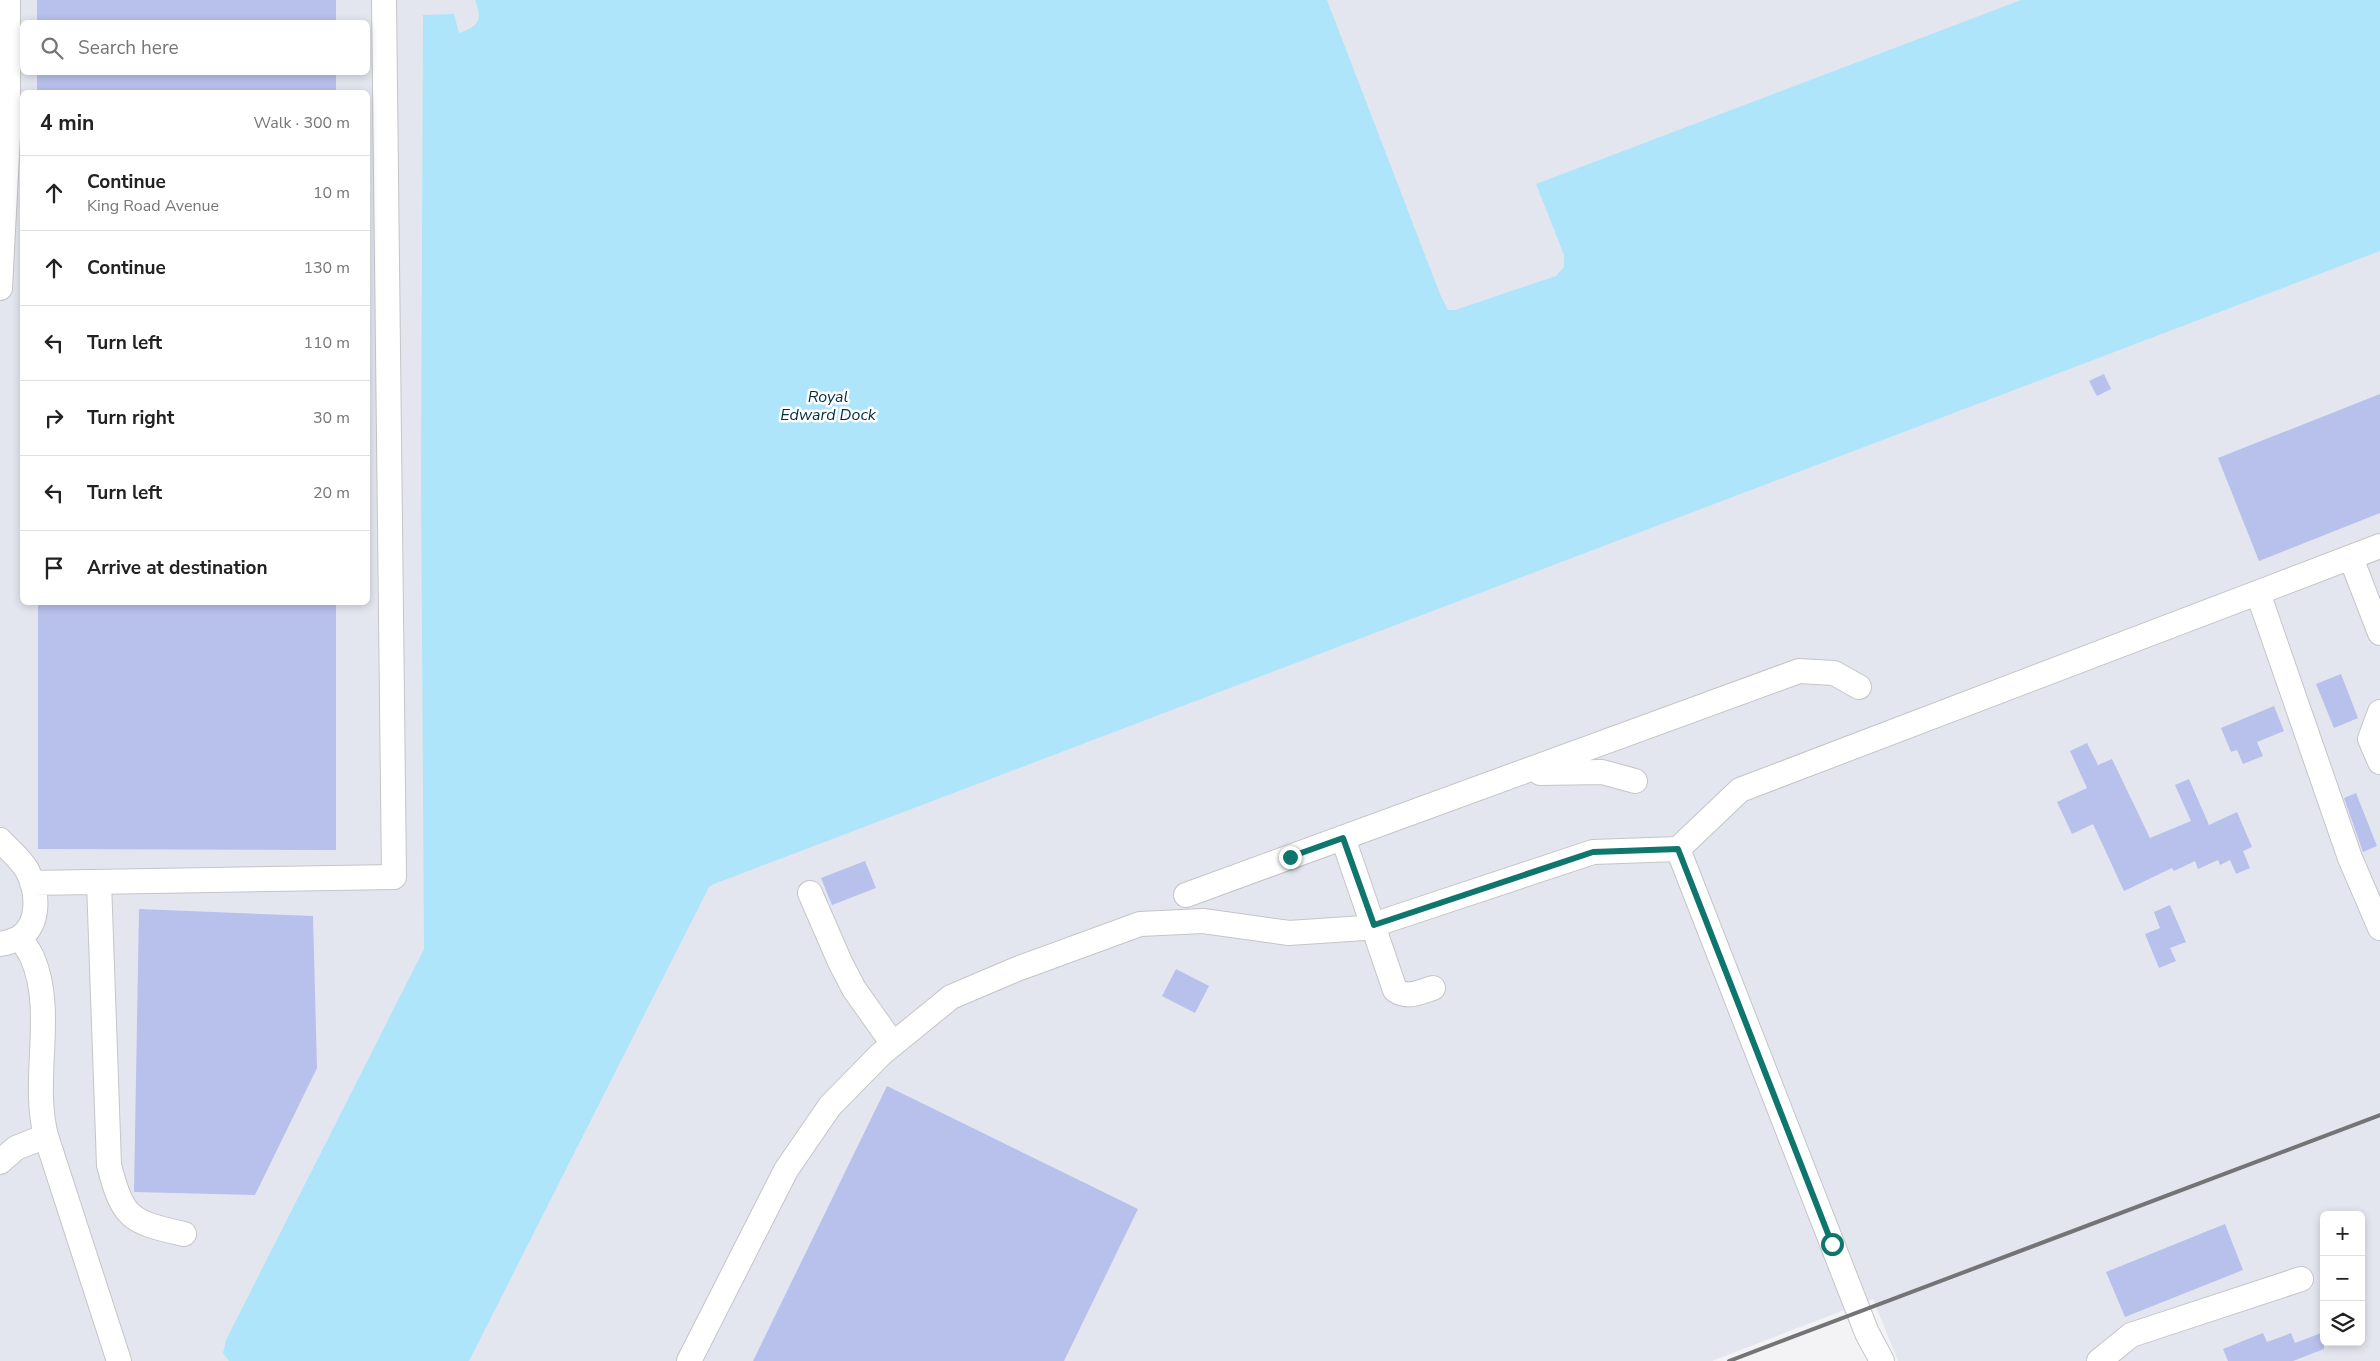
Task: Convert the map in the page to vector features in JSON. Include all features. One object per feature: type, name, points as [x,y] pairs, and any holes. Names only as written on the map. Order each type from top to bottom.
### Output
[{"type":"street","points":[[0,288],[8,136],[8,0]]},
{"type":"street","points":[[32,883],[394,877],[384,0]]},
{"type":"street","points":[[689,1361],[786,1170],[830,1106],[893,1044],[951,997],[1017,969],[1140,924],[1203,921],[1289,933],[1364,928],[1593,852],[1678,849],[1740,790],[2380,546]]},
{"type":"street","points":[[2351,558],[2380,633]]},
{"type":"street","points":[[2258,593],[2350,858],[2380,928]]},
{"type":"street","points":[[1186,895],[1800,671],[1834,673],[1859,687]]},
{"type":"street","points":[[2380,712],[2370,739],[2380,762]]},
{"type":"street","points":[[1521,773],[1602,772],[1635,781]]},
{"type":"street","points":[[1343,838],[1395,990],[1402,995],[1410,995],[1433,988]]},
{"type":"street","points":[[0,840],[27,870],[32,883],[35,913],[31,925],[11,941],[31,955],[40,986],[42,1022],[40,1104],[46,1136],[119,1361]]},
{"type":"street","points":[[1678,849],[1867,1333],[1882,1361]]},
{"type":"street","points":[[99,882],[109,1165],[117,1197],[129,1215],[157,1228],[184,1234]]},
{"type":"street","points":[[810,892],[840,962],[854,989],[893,1044]]},
{"type":"street","points":[[0,1162],[16,1148],[46,1136]]},
{"type":"street","points":[[2099,1361],[2131,1335],[2301,1279]]},
{"type":"street","points":[[1861,1361],[1867,1333]]},
{"type":"shaded area","points":[[0,0],[2380,0],[2380,1361],[1898,1361],[1873,1299],[1712,1361],[0,1361]]},
{"type":"water","name":"Royal Edward Dock","points":[[475,0],[1327,0],[1440,294],[1448,310],[1455,310],[1556,276],[1564,267],[1564,255],[1536,184],[2021,0],[2380,0],[2380,251],[714,884],[709,887],[469,1361],[229,1361],[223,1353],[226,1340],[424,949],[421,481],[423,15],[454,14],[459,33],[471,28],[478,21],[479,13]]},
{"type":"building","points":[[37,0],[336,0],[336,20],[37,20]]},
{"type":"building","points":[[37,75],[336,75],[336,90],[37,90]]},
{"type":"building","points":[[2104,374],[2111,389],[2097,396],[2089,381]]},
{"type":"building","points":[[2380,394],[2380,513],[2259,561],[2218,458]]},
{"type":"building","points":[[38,605],[336,605],[336,850],[38,849]]},
{"type":"building","points":[[2341,674],[2358,718],[2334,728],[2316,684]]},
{"type":"building","points":[[2274,706],[2284,731],[2257,742],[2263,756],[2243,764],[2237,750],[2231,752],[2221,728]]},
{"type":"building","points":[[2087,743],[2098,765],[2112,759],[2150,838],[2191,821],[2175,785],[2189,779],[2209,825],[2237,812],[2252,847],[2243,851],[2250,868],[2236,874],[2230,860],[2220,865],[2218,860],[2198,869],[2195,861],[2174,871],[2172,868],[2124,891],[2093,824],[2072,834],[2057,802],[2087,788],[2070,751]]},
{"type":"building","points":[[2356,793],[2377,846],[2363,852],[2344,798]]},
{"type":"building","points":[[865,861],[876,888],[832,905],[821,878]]},
{"type":"building","points":[[2170,905],[2186,942],[2170,948],[2176,961],[2159,968],[2145,934],[2160,928],[2154,912]]},
{"type":"building","points":[[139,909],[313,916],[317,1068],[255,1195],[134,1192]]},
{"type":"building","points":[[1176,969],[1209,986],[1195,1013],[1162,996]]},
{"type":"building","points":[[887,1086],[1138,1209],[1064,1361],[753,1361]]},
{"type":"building","points":[[2225,1224],[2243,1270],[2125,1317],[2106,1272]]},
{"type":"building","points":[[2263,1333],[2267,1342],[2291,1333],[2295,1343],[2320,1334],[2320,1346],[2324,1346],[2324,1349],[2293,1361],[2228,1361],[2223,1349]]},
{"type":"railway","points":[[1729,1361],[2380,1115]]},
{"type":"route","points":[[1290,857],[1343,838],[1374,925],[1593,852],[1678,849],[1832,1244]]}]
